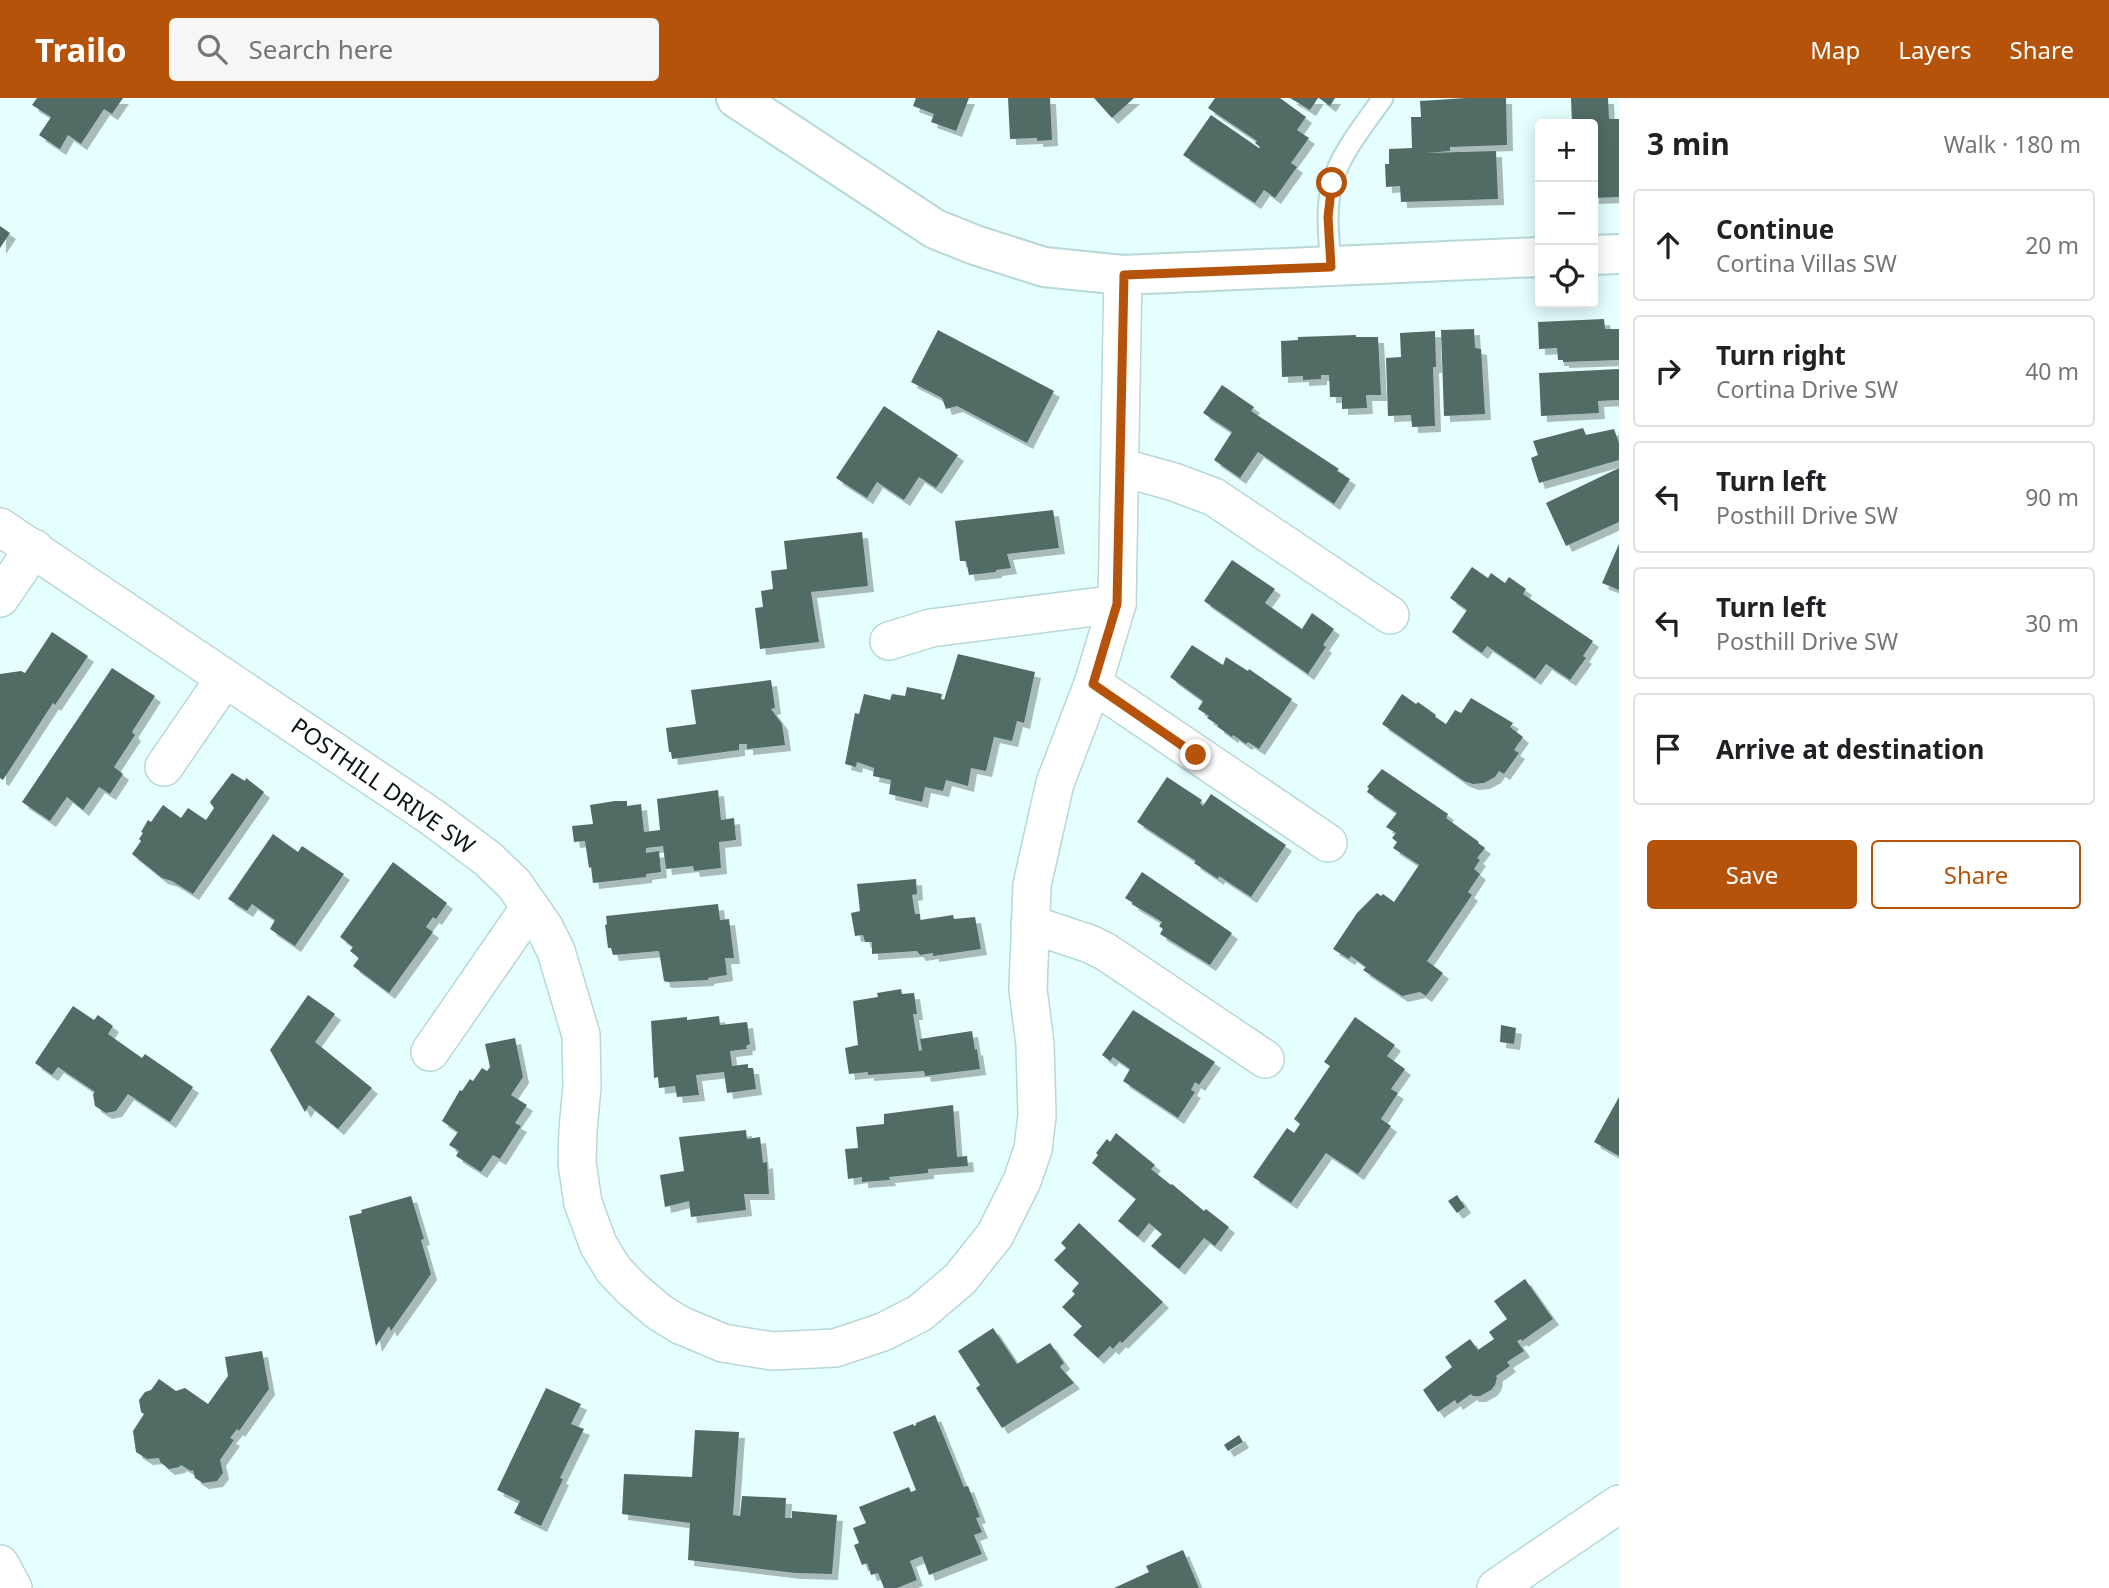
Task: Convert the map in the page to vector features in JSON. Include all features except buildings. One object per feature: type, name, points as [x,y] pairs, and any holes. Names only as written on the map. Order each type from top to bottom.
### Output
[{"type":"street","points":[[736,98],[934,229],[1044,267],[1124,275],[1535,257]]},
{"type":"street","points":[[1598,255],[1619,254]]},
{"type":"street","name":"POSTHILL DRIVE SW","points":[[0,527],[432,817],[477,850],[514,884],[544,927],[556,951],[581,1035],[582,1087],[577,1163],[583,1203],[598,1244],[613,1269],[659,1312],[680,1325],[723,1343],[772,1351],[835,1348],[883,1332],[920,1313],[960,1279],[995,1235],[1022,1181],[1033,1149],[1037,1116],[1035,1044],[1028,989],[1032,885],[1055,783],[1093,684],[1117,604],[1124,275]]},
{"type":"street","points":[[1120,467],[1174,482],[1214,498],[1390,615]]},
{"type":"street","points":[[0,598],[34,548]]},
{"type":"street","points":[[889,641],[932,628],[1117,604]]},
{"type":"street","points":[[164,767],[225,678]]},
{"type":"street","points":[[1093,684],[1328,843]]},
{"type":"street","points":[[430,1052],[530,907]]},
{"type":"street","points":[[1030,923],[1106,952],[1265,1059]]},
{"type":"street","points":[[1496,1588],[1619,1504]]},
{"type":"street","points":[[0,1564],[13,1588]]},
{"type":"lane","points":[[1331,267],[1328,217],[1332,183],[1342,161],[1383,98]]},
{"type":"route","points":[[1196,755],[1093,684],[1117,604],[1124,275],[1331,267],[1328,217],[1332,183]]}]
